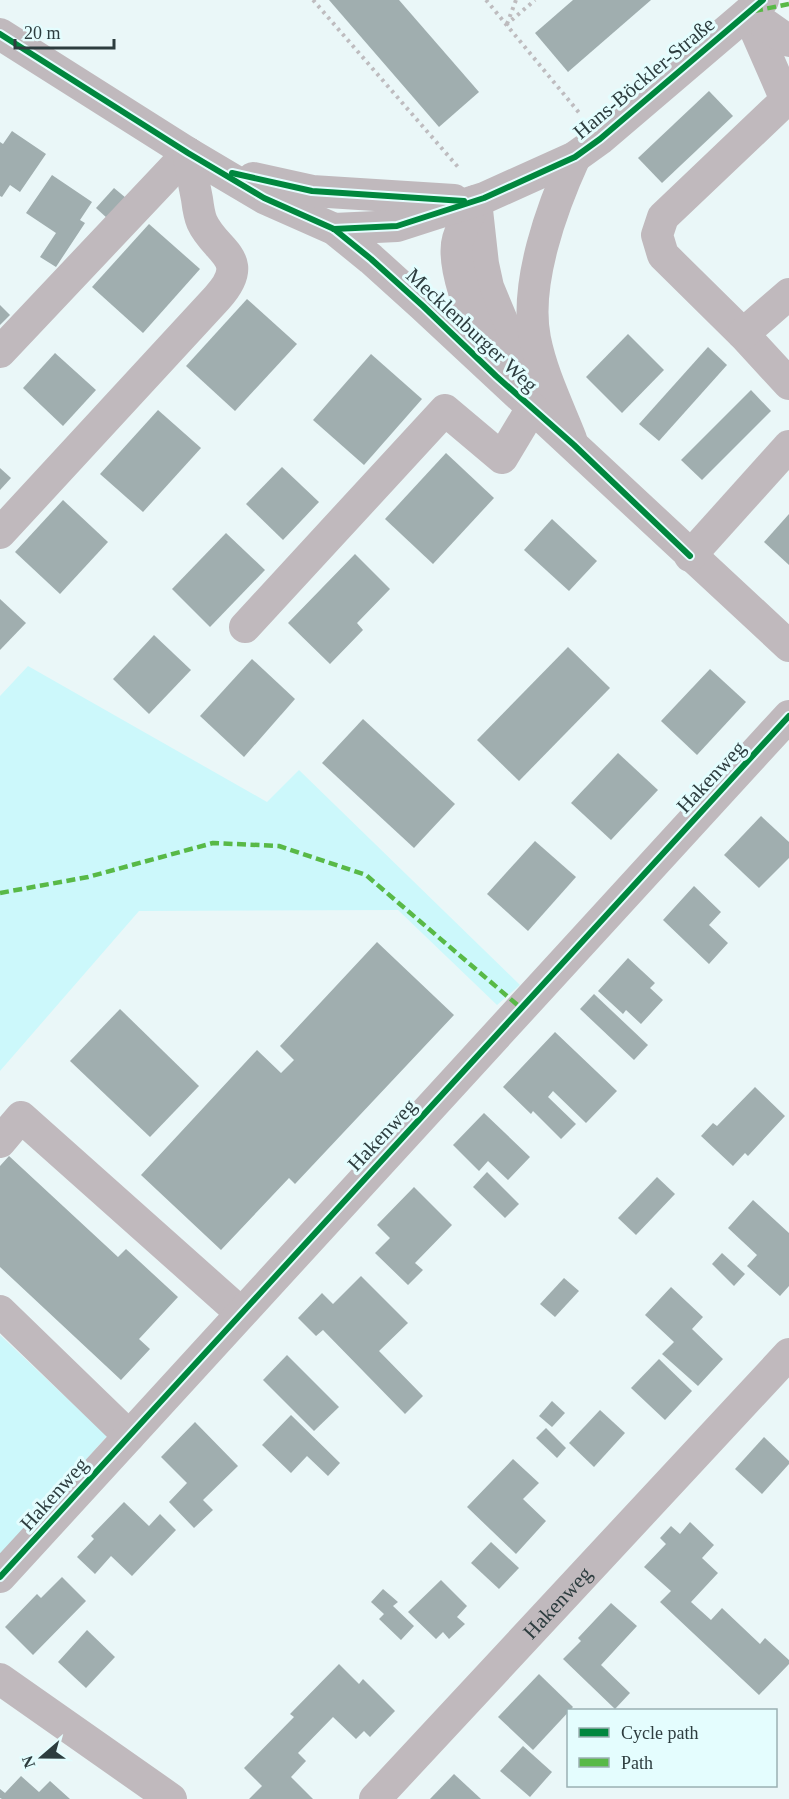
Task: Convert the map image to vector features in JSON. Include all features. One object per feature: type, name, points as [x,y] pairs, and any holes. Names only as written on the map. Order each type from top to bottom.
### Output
[{"type":"street","name":"Hans-Böckler-Straße","points":[[334,229],[397,226],[480,200],[575,157],[600,140],[755,6]]},
{"type":"street","points":[[755,6],[789,41]]},
{"type":"street","points":[[755,6],[788,101],[663,217],[657,235],[663,255],[743,334],[789,384]]},
{"type":"street","name":"Mecklenburger Weg","points":[[0,34],[264,198],[334,229],[380,267],[789,646]]},
{"type":"street","name":"Mecklenburger Weg","points":[[574,445],[545,375],[537,347],[533,298],[541,249],[560,190],[575,157]]},
{"type":"street","name":"Mecklenburger Weg","points":[[198,158],[229,172],[312,191],[480,200]]},
{"type":"street","points":[[0,352],[198,158]]},
{"type":"street","points":[[0,533],[225,289],[232,276],[227,253],[206,230],[201,220],[198,158]]},
{"type":"street","name":"Mecklenburger Weg","points":[[480,200],[457,240],[457,264],[459,280],[496,375]]},
{"type":"street","name":"Mecklenburger Weg","points":[[480,200],[483,264],[488,287],[513,347],[530,378],[574,445]]},
{"type":"street","points":[[743,334],[789,294]]},
{"type":"street","points":[[245,627],[445,410],[502,458],[532,408]]},
{"type":"street","points":[[690,556],[789,446]]},
{"type":"street","name":"Hakenweg","points":[[0,1577],[789,716]]},
{"type":"street","points":[[0,1142],[21,1117],[241,1313]]},
{"type":"street","points":[[0,1311],[129,1436]]},
{"type":"street","name":"Hakenweg","points":[[375,1799],[789,1354]]},
{"type":"street","points":[[0,1679],[171,1799]]},
{"type":"path","points":[[313,0],[480,200]]},
{"type":"path","points":[[486,0],[600,140]]},
{"type":"path","points":[[506,25],[516,0]]},
{"type":"path","points":[[506,25],[536,0]]},
{"type":"shaded area","points":[[28,666],[267,802],[299,770],[520,985],[497,1005],[398,910],[139,911],[0,1071],[0,696]]},
{"type":"shaded area","points":[[0,1335],[107,1436],[0,1557]]},
{"type":"building","points":[[329,0],[399,0],[479,92],[439,127]]},
{"type":"building","points":[[573,0],[651,0],[568,72],[535,33]]},
{"type":"building","points":[[709,91],[733,116],[662,183],[638,158]]},
{"type":"building","points":[[12,131],[46,154],[20,192],[10,185],[2,197],[0,196],[0,142],[3,144]]},
{"type":"building","points":[[52,175],[92,202],[80,220],[85,223],[56,267],[40,257],[56,233],[26,213]]},
{"type":"building","points":[[114,188],[126,198],[108,219],[96,208]]},
{"type":"building","points":[[149,224],[200,269],[143,333],[92,287]]},
{"type":"building","points":[[247,299],[297,344],[235,411],[186,366]]},
{"type":"building","points":[[0,305],[10,315],[0,325]]},
{"type":"building","points":[[628,334],[664,370],[622,413],[586,377]]},
{"type":"building","points":[[708,347],[727,365],[659,441],[639,424]]},
{"type":"building","points":[[55,353],[96,390],[63,426],[23,388]]},
{"type":"building","points":[[371,354],[422,399],[364,465],[313,420]]},
{"type":"building","points":[[751,390],[771,411],[702,480],[681,460]]},
{"type":"building","points":[[158,410],[201,448],[143,512],[100,474]]},
{"type":"building","points":[[446,453],[494,498],[433,564],[385,519]]},
{"type":"building","points":[[282,467],[319,502],[283,540],[246,504]]},
{"type":"building","points":[[0,468],[11,478],[0,490]]},
{"type":"building","points":[[63,500],[108,542],[60,594],[15,552]]},
{"type":"building","points":[[789,514],[789,565],[764,542]]},
{"type":"building","points":[[552,519],[597,561],[569,591],[524,550]]},
{"type":"building","points":[[226,533],[265,570],[210,627],[172,589]]},
{"type":"building","points":[[355,554],[390,589],[357,623],[363,630],[330,664],[288,623]]},
{"type":"building","points":[[0,599],[26,623],[0,650]]},
{"type":"building","points":[[154,635],[191,670],[149,714],[113,679]]},
{"type":"building","points":[[568,647],[610,688],[519,781],[477,740]]},
{"type":"building","points":[[252,659],[295,699],[244,757],[200,716]]},
{"type":"building","points":[[710,669],[746,702],[697,755],[661,721]]},
{"type":"building","points":[[363,719],[455,804],[414,848],[322,763]]},
{"type":"building","points":[[618,753],[658,790],[611,840],[571,803]]},
{"type":"building","points":[[761,816],[789,842],[789,858],[759,888],[724,855]]},
{"type":"building","points":[[535,841],[576,877],[528,931],[487,894]]},
{"type":"building","points":[[694,886],[721,912],[709,925],[728,943],[709,964],[663,920]]},
{"type":"building","points":[[377,942],[454,1015],[295,1184],[289,1178],[221,1250],[141,1175],[257,1050],[281,1073],[294,1060],[280,1046]]},
{"type":"building","points":[[628,958],[655,983],[650,988],[663,1000],[641,1024],[626,1010],[623,1014],[598,991]]},
{"type":"building","points":[[594,994],[648,1045],[634,1060],[580,1009]]},
{"type":"building","points":[[120,1009],[199,1086],[150,1137],[70,1061]]},
{"type":"building","points":[[555,1032],[617,1091],[586,1123],[553,1091],[548,1097],[576,1124],[561,1139],[533,1111],[531,1114],[503,1087]]},
{"type":"building","points":[[755,1087],[785,1116],[748,1156],[745,1153],[733,1166],[701,1136],[713,1123],[717,1126]]},
{"type":"building","points":[[484,1113],[530,1157],[508,1180],[488,1161],[479,1171],[453,1145]]},
{"type":"building","points":[[9,1156],[118,1257],[126,1249],[178,1297],[139,1339],[150,1349],[121,1380],[0,1267],[0,1166]]},
{"type":"building","points":[[487,1172],[519,1204],[505,1218],[473,1187]]},
{"type":"building","points":[[657,1177],[675,1194],[636,1235],[618,1218]]},
{"type":"building","points":[[414,1187],[452,1225],[415,1263],[423,1270],[408,1285],[375,1253],[390,1238],[377,1225]]},
{"type":"building","points":[[753,1200],[789,1233],[789,1286],[780,1296],[747,1266],[757,1255],[728,1228]]},
{"type":"building","points":[[722,1253],[745,1274],[734,1286],[712,1264]]},
{"type":"building","points":[[361,1276],[408,1323],[379,1351],[423,1396],[405,1414],[323,1330],[316,1336],[298,1318],[322,1293],[333,1304]]},
{"type":"building","points":[[564,1278],[579,1291],[555,1317],[540,1304]]},
{"type":"building","points":[[671,1287],[703,1317],[692,1329],[723,1359],[698,1386],[662,1354],[674,1342],[645,1315]]},
{"type":"building","points":[[287,1355],[339,1407],[314,1431],[263,1380]]},
{"type":"building","points":[[659,1359],[692,1391],[665,1420],[631,1388]]},
{"type":"building","points":[[552,1401],[565,1413],[552,1427],[539,1416]]},
{"type":"building","points":[[600,1410],[625,1433],[594,1467],[569,1443]]},
{"type":"building","points":[[291,1415],[340,1463],[328,1476],[307,1456],[291,1473],[262,1445]]},
{"type":"building","points":[[195,1422],[238,1466],[203,1500],[213,1510],[194,1528],[169,1502],[187,1483],[161,1457]]},
{"type":"building","points":[[546,1428],[566,1448],[557,1458],[536,1438]]},
{"type":"building","points":[[764,1437],[789,1461],[789,1464],[762,1494],[735,1469]]},
{"type":"building","points":[[513,1459],[539,1483],[523,1499],[546,1521],[516,1554],[467,1507]]},
{"type":"building","points":[[124,1502],[149,1526],[160,1514],[176,1530],[132,1576],[111,1556],[95,1574],[77,1557],[94,1539],[91,1536]]},
{"type":"building","points":[[690,1522],[714,1545],[702,1558],[718,1573],[691,1602],[711,1620],[722,1608],[760,1644],[765,1638],[789,1660],[789,1664],[759,1695],[660,1602],[671,1591],[644,1567],[666,1544],[660,1538],[671,1526],[680,1534]]},
{"type":"building","points":[[491,1542],[519,1568],[499,1589],[471,1563]]},
{"type":"building","points":[[62,1577],[86,1601],[33,1655],[5,1627],[37,1594],[41,1598]]},
{"type":"building","points":[[441,1580],[467,1606],[457,1617],[465,1624],[449,1639],[443,1632],[436,1639],[408,1612]]},
{"type":"building","points":[[383,1589],[398,1602],[393,1606],[414,1626],[401,1640],[379,1619],[384,1614],[371,1602]]},
{"type":"building","points":[[611,1603],[637,1626],[601,1665],[630,1693],[615,1709],[563,1659],[581,1641],[578,1638]]},
{"type":"building","points":[[87,1630],[115,1657],[86,1688],[58,1662]]},
{"type":"building","points":[[339,1664],[359,1684],[363,1679],[395,1711],[370,1737],[364,1731],[356,1739],[333,1717],[298,1753],[306,1761],[291,1777],[313,1799],[249,1799],[262,1786],[244,1768],[294,1717],[290,1714]]},
{"type":"building","points":[[539,1674],[573,1707],[567,1709],[567,1713],[533,1750],[498,1717]]},
{"type":"building","points":[[523,1746],[552,1772],[530,1797],[500,1771]]},
{"type":"building","points":[[454,1774],[481,1799],[430,1799]]},
{"type":"building","points":[[21,1776],[39,1792],[50,1781],[70,1799],[0,1798],[0,1789],[5,1793]]},
{"type":"marked path","points":[[754,11],[789,4]]},
{"type":"marked path","points":[[0,893],[88,877],[213,843],[279,846],[366,875],[521,1008]]},
{"type":"cycle path","points":[[334,229],[397,226],[484,198],[575,157],[600,139],[763,0]]},
{"type":"cycle path","points":[[0,34],[188,153],[264,198],[334,229],[423,306],[690,556]]},
{"type":"cycle path","points":[[232,173],[312,191],[464,201]]},
{"type":"cycle path","points":[[0,1577],[789,716]]}]
